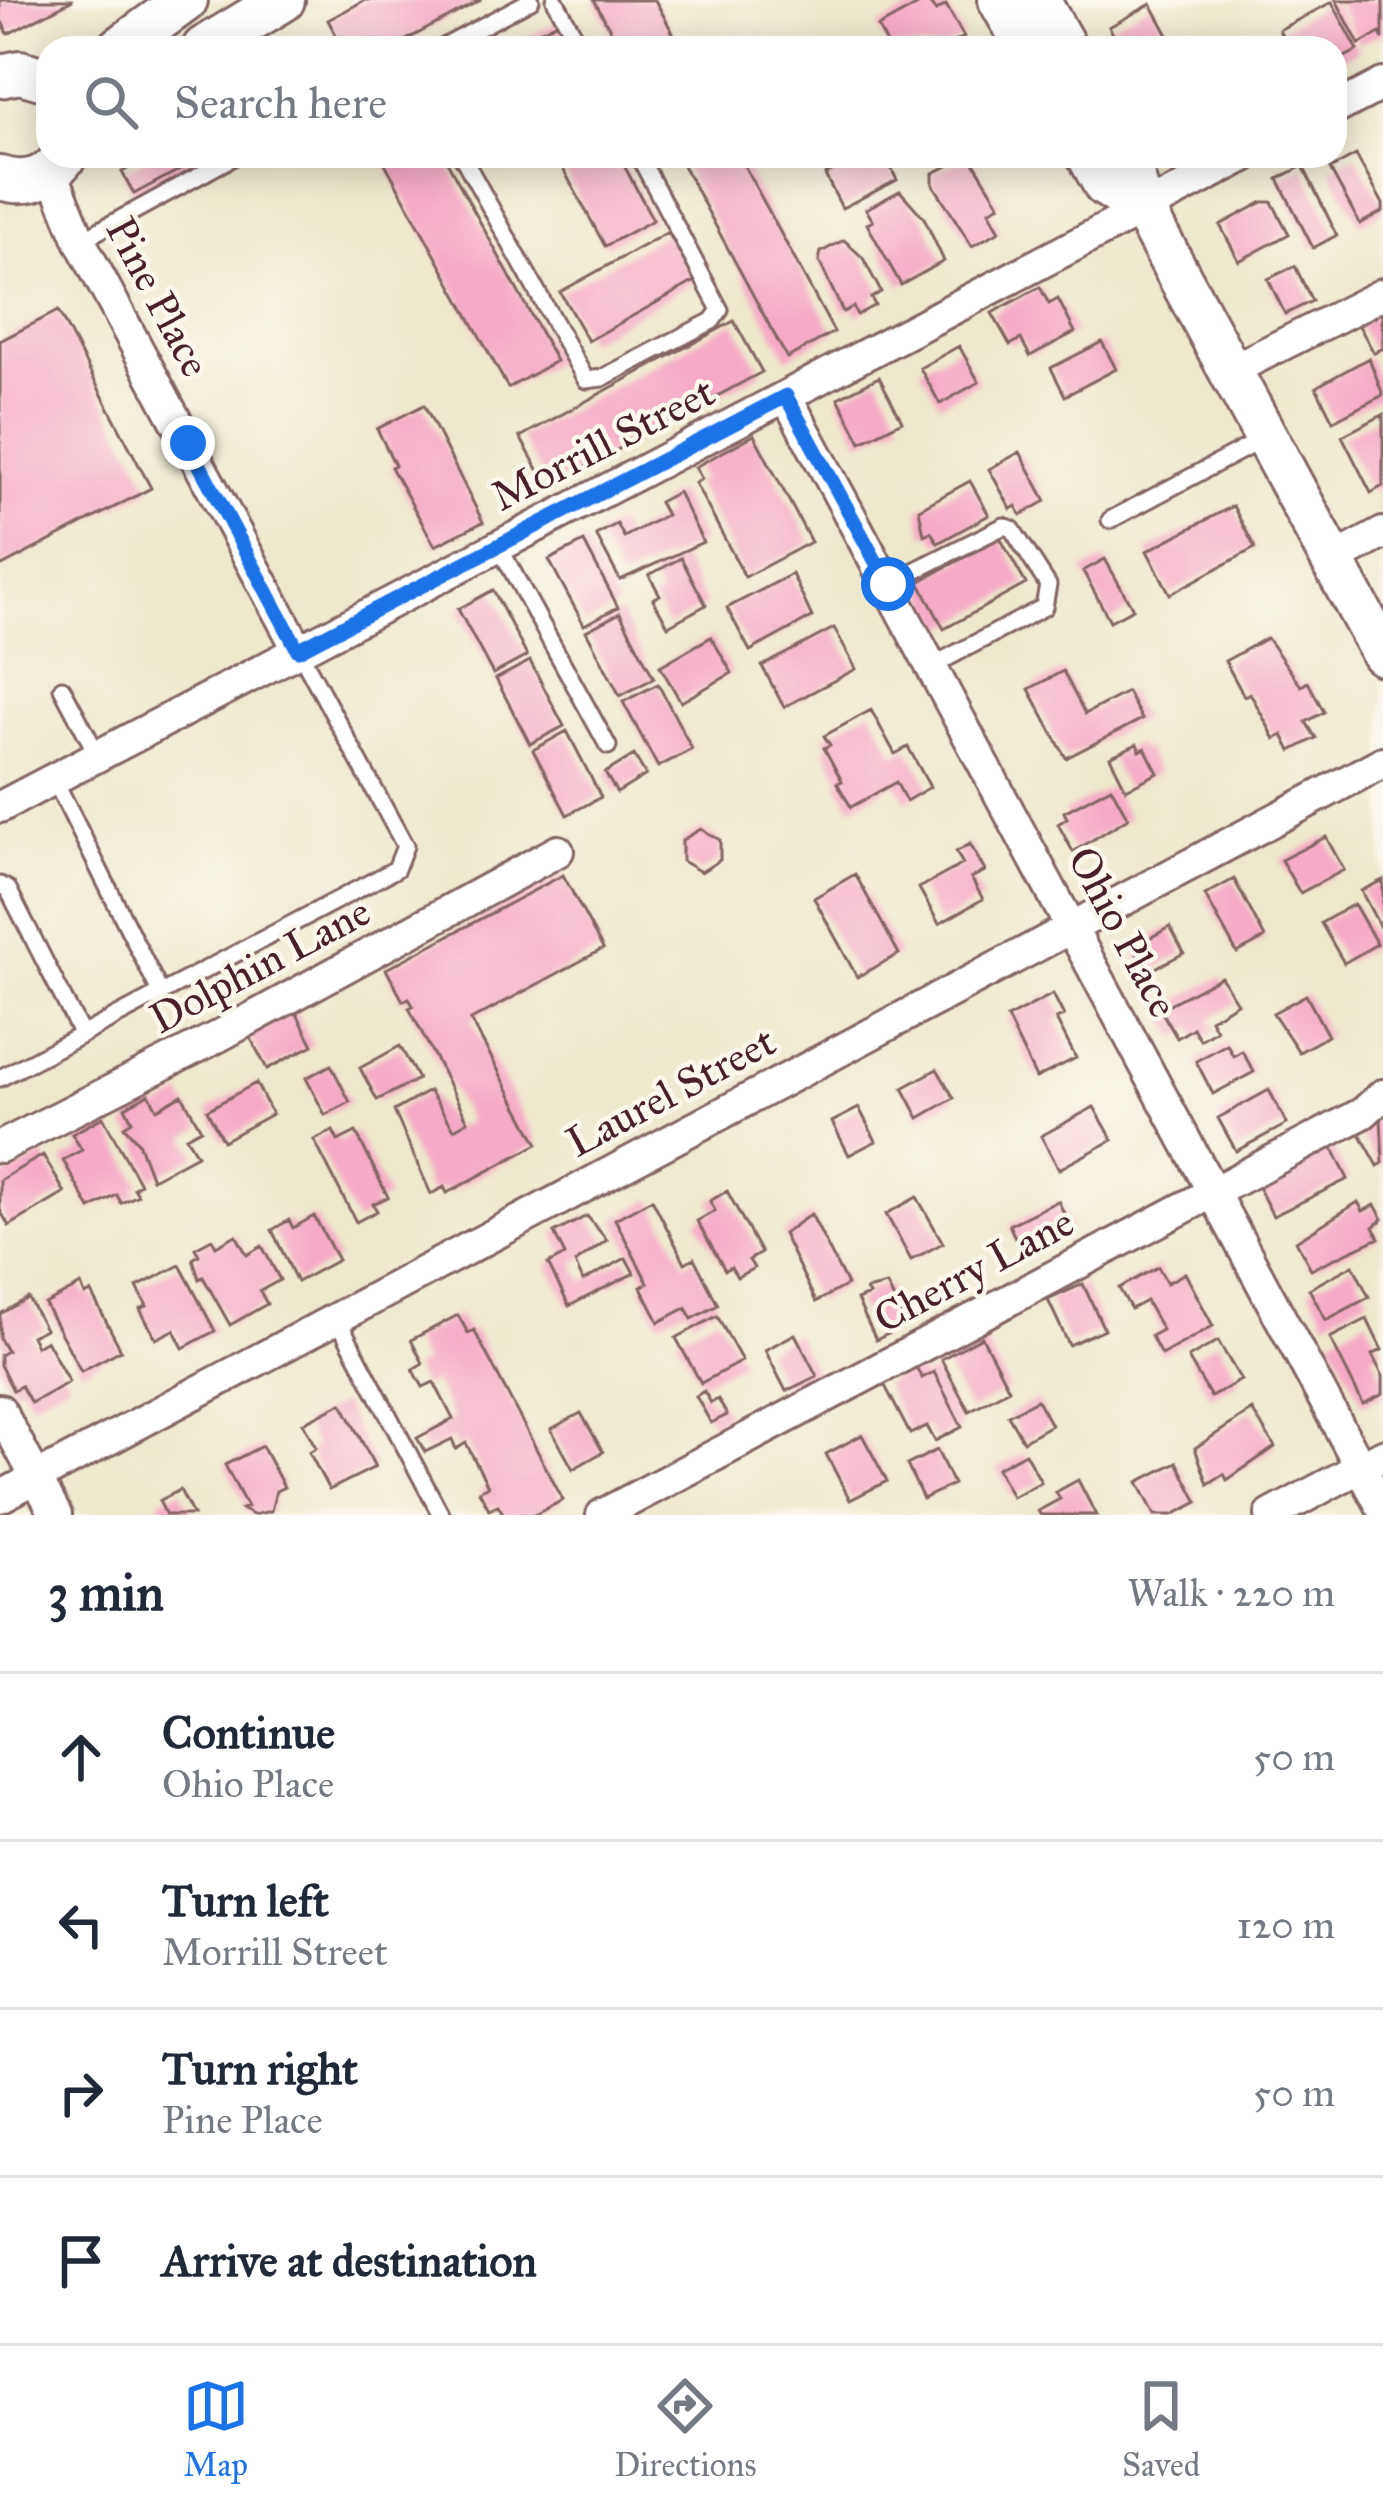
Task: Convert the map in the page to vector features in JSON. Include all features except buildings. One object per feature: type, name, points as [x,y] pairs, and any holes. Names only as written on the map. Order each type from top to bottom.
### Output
[{"type":"street","points":[[136,36],[186,0]]},
{"type":"street","points":[[224,36],[283,0]]},
{"type":"street","points":[[1000,0],[1020,36]]},
{"type":"street","points":[[1038,0],[1058,36]]},
{"type":"street","points":[[2,72],[36,78]]},
{"type":"street","points":[[1347,102],[1383,83]]},
{"type":"street","points":[[0,178],[32,181],[52,168]]},
{"type":"street","name":"Pine Place","points":[[59,168],[80,241],[298,650]]},
{"type":"street","points":[[1096,168],[1105,185],[1143,209]]},
{"type":"street","points":[[1130,168],[1143,209],[1383,654]]},
{"type":"street","name":"Morrill Street","points":[[0,807],[1221,168]]},
{"type":"street","points":[[1230,370],[1383,294]]},
{"type":"street","name":"Ohio Place","points":[[786,396],[1214,1190],[1372,1461],[1383,1509]]},
{"type":"street","points":[[1334,560],[1383,533]]},
{"type":"street","name":"Laurel Street","points":[[0,1497],[1383,762]]},
{"type":"street","name":"Dolphin Lane","points":[[0,1147],[219,1036],[558,851]]},
{"type":"street","name":"Cherry Lane","points":[[602,1515],[1363,1113],[1383,1095]]},
{"type":"street","points":[[0,1410],[56,1515]]},
{"type":"street","points":[[1271,1515],[1372,1461]]},
{"type":"lane","points":[[464,36],[531,0]]},
{"type":"lane","points":[[555,0],[574,36]]},
{"type":"lane","points":[[80,241],[213,168]]},
{"type":"lane","points":[[469,168],[586,380],[602,378],[712,321],[720,310],[646,168]]},
{"type":"lane","points":[[1110,520],[1266,437]]},
{"type":"lane","points":[[888,584],[1004,526],[1012,529],[1048,585],[1045,607],[932,665]]},
{"type":"lane","points":[[498,545],[608,746]]},
{"type":"lane","points":[[0,1078],[385,879],[404,858],[405,846],[298,650]]},
{"type":"lane","points":[[62,688],[98,756]]},
{"type":"lane","points":[[53,779],[161,994]]},
{"type":"lane","points":[[0,885],[8,889],[82,1035]]},
{"type":"lane","points":[[337,1318],[441,1515]]},
{"type":"route","points":[[188,443],[298,650],[786,396],[888,584]]}]
